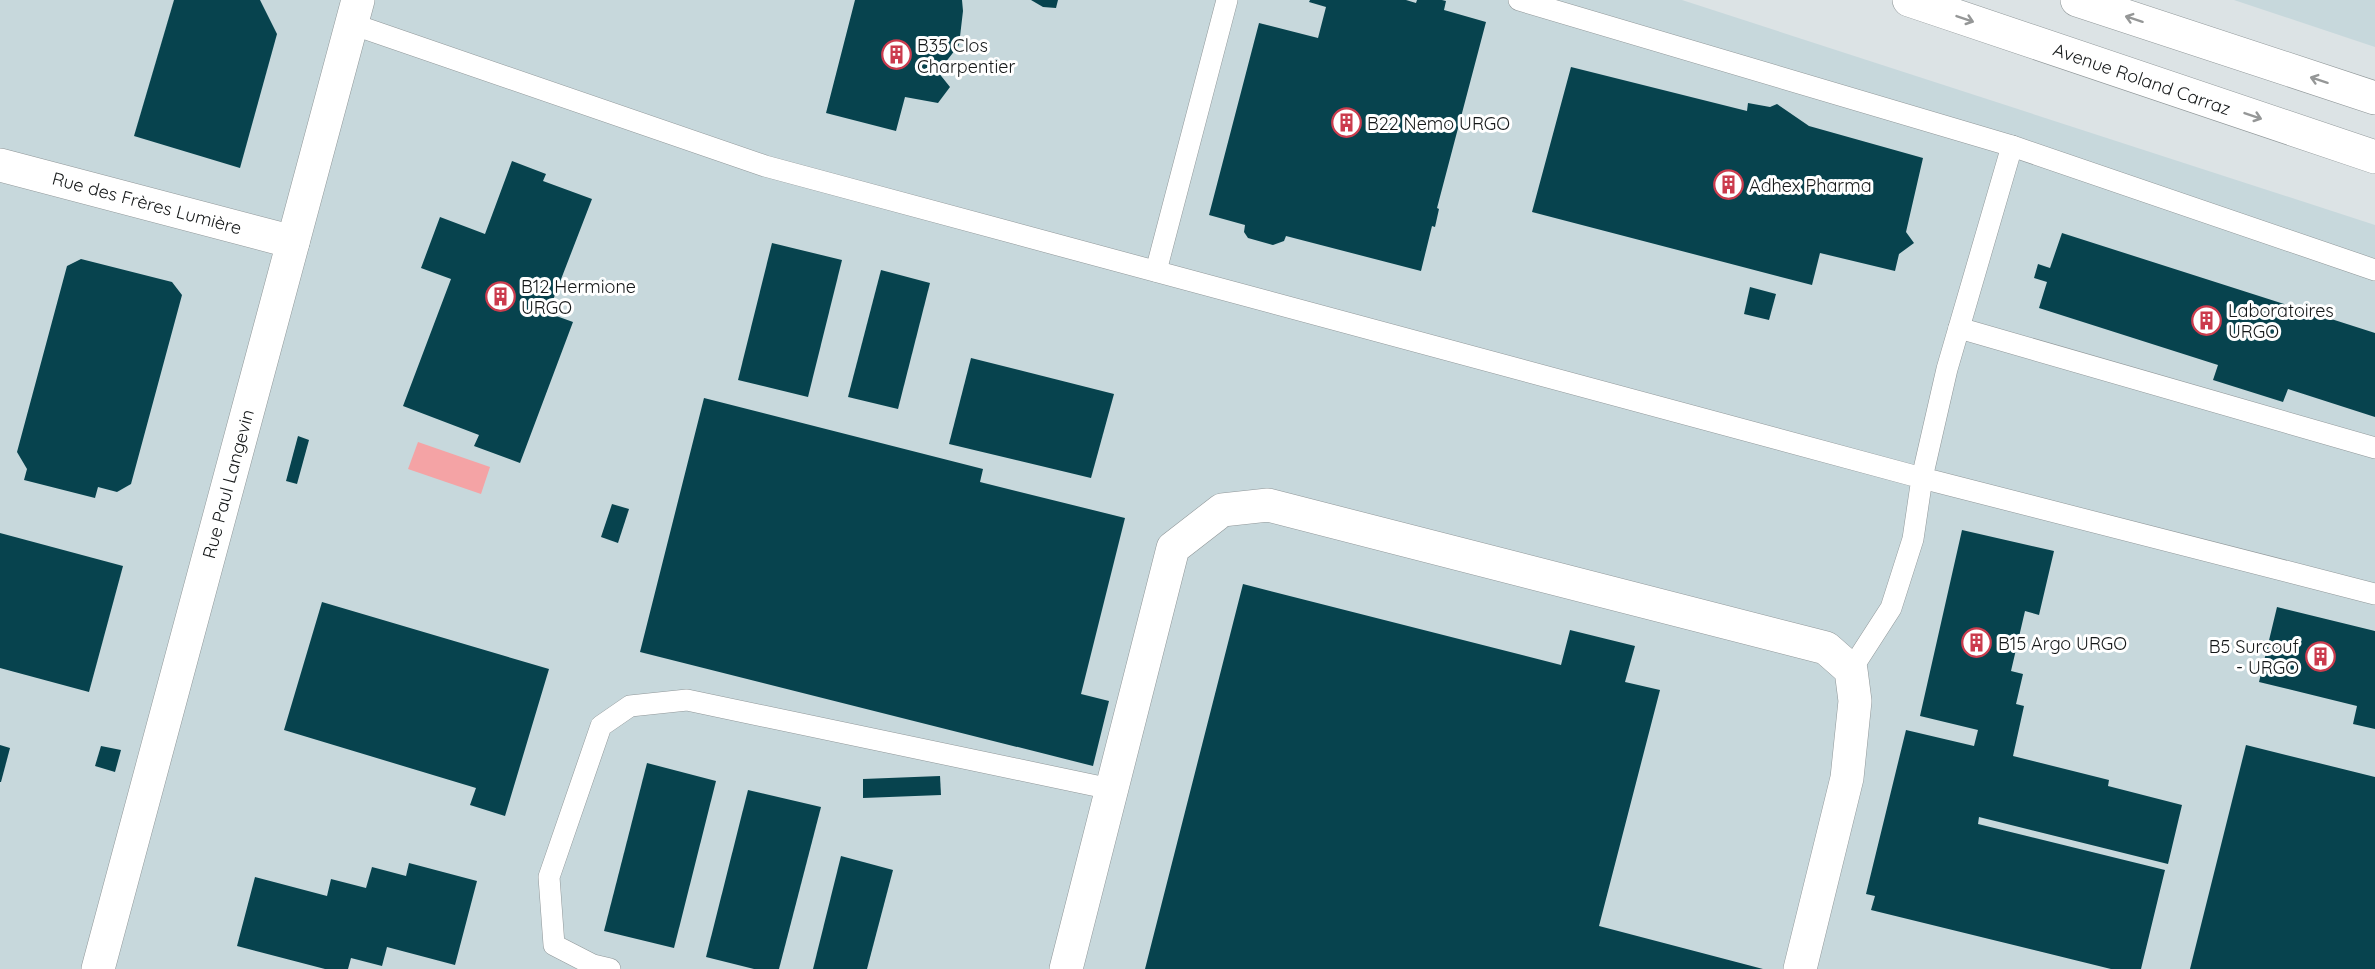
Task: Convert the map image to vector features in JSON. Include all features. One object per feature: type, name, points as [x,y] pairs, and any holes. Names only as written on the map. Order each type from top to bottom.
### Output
[{"type":"street","name":"Avenue Roland Carraz","points":[[1909,0],[2375,157]]},
{"type":"street","points":[[2077,0],[2375,98]]},
{"type":"street","name":"Rue Paul Langevin","points":[[98,969],[355,12]]},
{"type":"street","name":"Rue des Frères Lumière","points":[[0,165],[293,242]]},
{"type":"street","points":[[1066,969],[1173,548],[1222,510],[1268,505],[1826,648],[1851,670],[1855,701],[1847,778],[1800,969]]},
{"type":"lane","points":[[1156,271],[1227,0]]},
{"type":"lane","points":[[1519,0],[2012,146],[2375,270]]},
{"type":"lane","points":[[355,12],[765,166],[1922,478],[2375,594]]},
{"type":"lane","points":[[1851,670],[1891,608],[1912,539],[1922,478],[1947,369],[2012,146]]},
{"type":"lane","points":[[1959,328],[2375,448]]},
{"type":"lane","points":[[610,969],[593,965],[554,945],[549,877],[601,726],[630,706],[687,700],[1111,789]]},
{"type":"shaded area","points":[[0,0],[1682,0],[2375,225],[2375,969],[0,969]]},
{"type":"shaded area","points":[[2234,0],[2375,0],[2375,47]]},
{"type":"shaded area","points":[[418,442],[490,467],[481,494],[408,469]]},
{"type":"building","points":[[174,0],[260,0],[277,34],[240,168],[134,136]]},
{"type":"building","name":"B35 Clos Charpentier","points":[[855,0],[962,0],[959,45],[938,72],[950,87],[938,103],[905,97],[896,131],[826,113]]},
{"type":"building","name":"B35 Clos Charpentier","points":[[1031,0],[1058,0],[1056,8],[1043,7]]},
{"type":"building","name":"B22 Nemo URGO","points":[[1310,0],[1406,0],[1416,3],[1417,0],[1442,0],[1446,1],[1444,10],[1486,22],[1437,208],[1439,209],[1435,227],[1432,226],[1421,271],[1286,236],[1284,241],[1273,245],[1248,238],[1244,232],[1245,225],[1209,215],[1259,23],[1318,38],[1326,7],[1309,2]]},
{"type":"building","name":"Adhex Pharma","points":[[1571,67],[1747,111],[1748,103],[1770,107],[1777,104],[1809,126],[1923,158],[1906,232],[1914,243],[1899,254],[1895,271],[1820,253],[1812,285],[1532,212]]},
{"type":"building","name":"B12 Hermione URGO","points":[[512,161],[546,174],[543,181],[592,199],[548,313],[573,322],[520,463],[474,446],[479,435],[403,406],[451,279],[421,268],[440,217],[485,234]]},
{"type":"building","name":"Laboratoires URGO","points":[[2062,233],[2375,333],[2375,417],[2288,389],[2283,402],[2213,380],[2218,365],[2039,308],[2047,282],[2034,278],[2038,264],[2050,268]]},
{"type":"building","points":[[772,243],[842,260],[808,397],[738,380]]},
{"type":"building","points":[[81,259],[172,282],[182,295],[131,484],[117,492],[98,487],[95,498],[24,480],[27,469],[17,452],[67,266]]},
{"type":"building","points":[[881,270],[930,283],[898,409],[848,397]]},
{"type":"building","points":[[1750,287],[1776,294],[1769,320],[1744,314]]},
{"type":"building","points":[[971,358],[1114,394],[1091,478],[949,444]]},
{"type":"building","points":[[704,398],[983,469],[980,482],[1125,518],[1081,694],[1109,701],[1093,766],[640,652]]},
{"type":"building","points":[[298,436],[309,440],[297,484],[286,481]]},
{"type":"building","points":[[612,504],[629,509],[618,543],[601,537]]},
{"type":"building","points":[[1962,530],[2054,551],[2039,615],[2025,611],[2011,671],[2023,674],[2016,704],[2024,706],[2013,756],[2109,780],[2108,786],[2182,805],[2168,864],[1979,817],[1978,824],[2165,870],[2141,969],[2111,969],[1871,910],[1875,896],[1866,894],[1906,730],[1974,746],[1978,730],[1920,716]]},
{"type":"building","points":[[0,533],[123,566],[89,692],[0,668]]},
{"type":"building","points":[[1243,584],[1561,665],[1570,630],[1635,646],[1625,682],[1660,690],[1599,926],[1763,969],[1145,969]]},
{"type":"building","points":[[322,602],[549,669],[505,816],[470,805],[476,788],[284,730]]},
{"type":"building","name":"B5 Surcouf - URGO","points":[[2277,607],[2375,631],[2375,729],[2353,724],[2357,706],[2259,682]]},
{"type":"building","points":[[0,745],[10,748],[1,782],[0,782]]},
{"type":"building","points":[[2246,745],[2375,777],[2375,969],[2190,969]]},
{"type":"building","points":[[101,746],[121,750],[115,772],[95,766]]},
{"type":"building","points":[[647,763],[716,781],[674,948],[604,931]]},
{"type":"building","points":[[940,776],[941,795],[863,798],[863,779]]},
{"type":"building","points":[[748,790],[821,807],[779,969],[754,969],[706,957]]},
{"type":"building","points":[[841,856],[893,870],[867,969],[813,969]]},
{"type":"building","points":[[409,863],[477,881],[455,965],[387,947],[382,966],[351,958],[348,969],[325,969],[237,946],[255,877],[327,896],[331,879],[366,888],[372,867],[406,876]]},
{"type":"place","name":"B35 Clos Charpentier","points":[[896,55]]},
{"type":"place","name":"B22 Nemo URGO","points":[[1346,123]]},
{"type":"place","name":"Adhex Pharma","points":[[1728,185]]},
{"type":"place","name":"B12 Hermione URGO","points":[[500,296]]},
{"type":"place","name":"Laboratoires URGO","points":[[2207,320]]},
{"type":"place","name":"B15 Argo URGO","points":[[1977,643]]},
{"type":"place","name":"B5 Surcouf - URGO","points":[[2320,656]]}]
